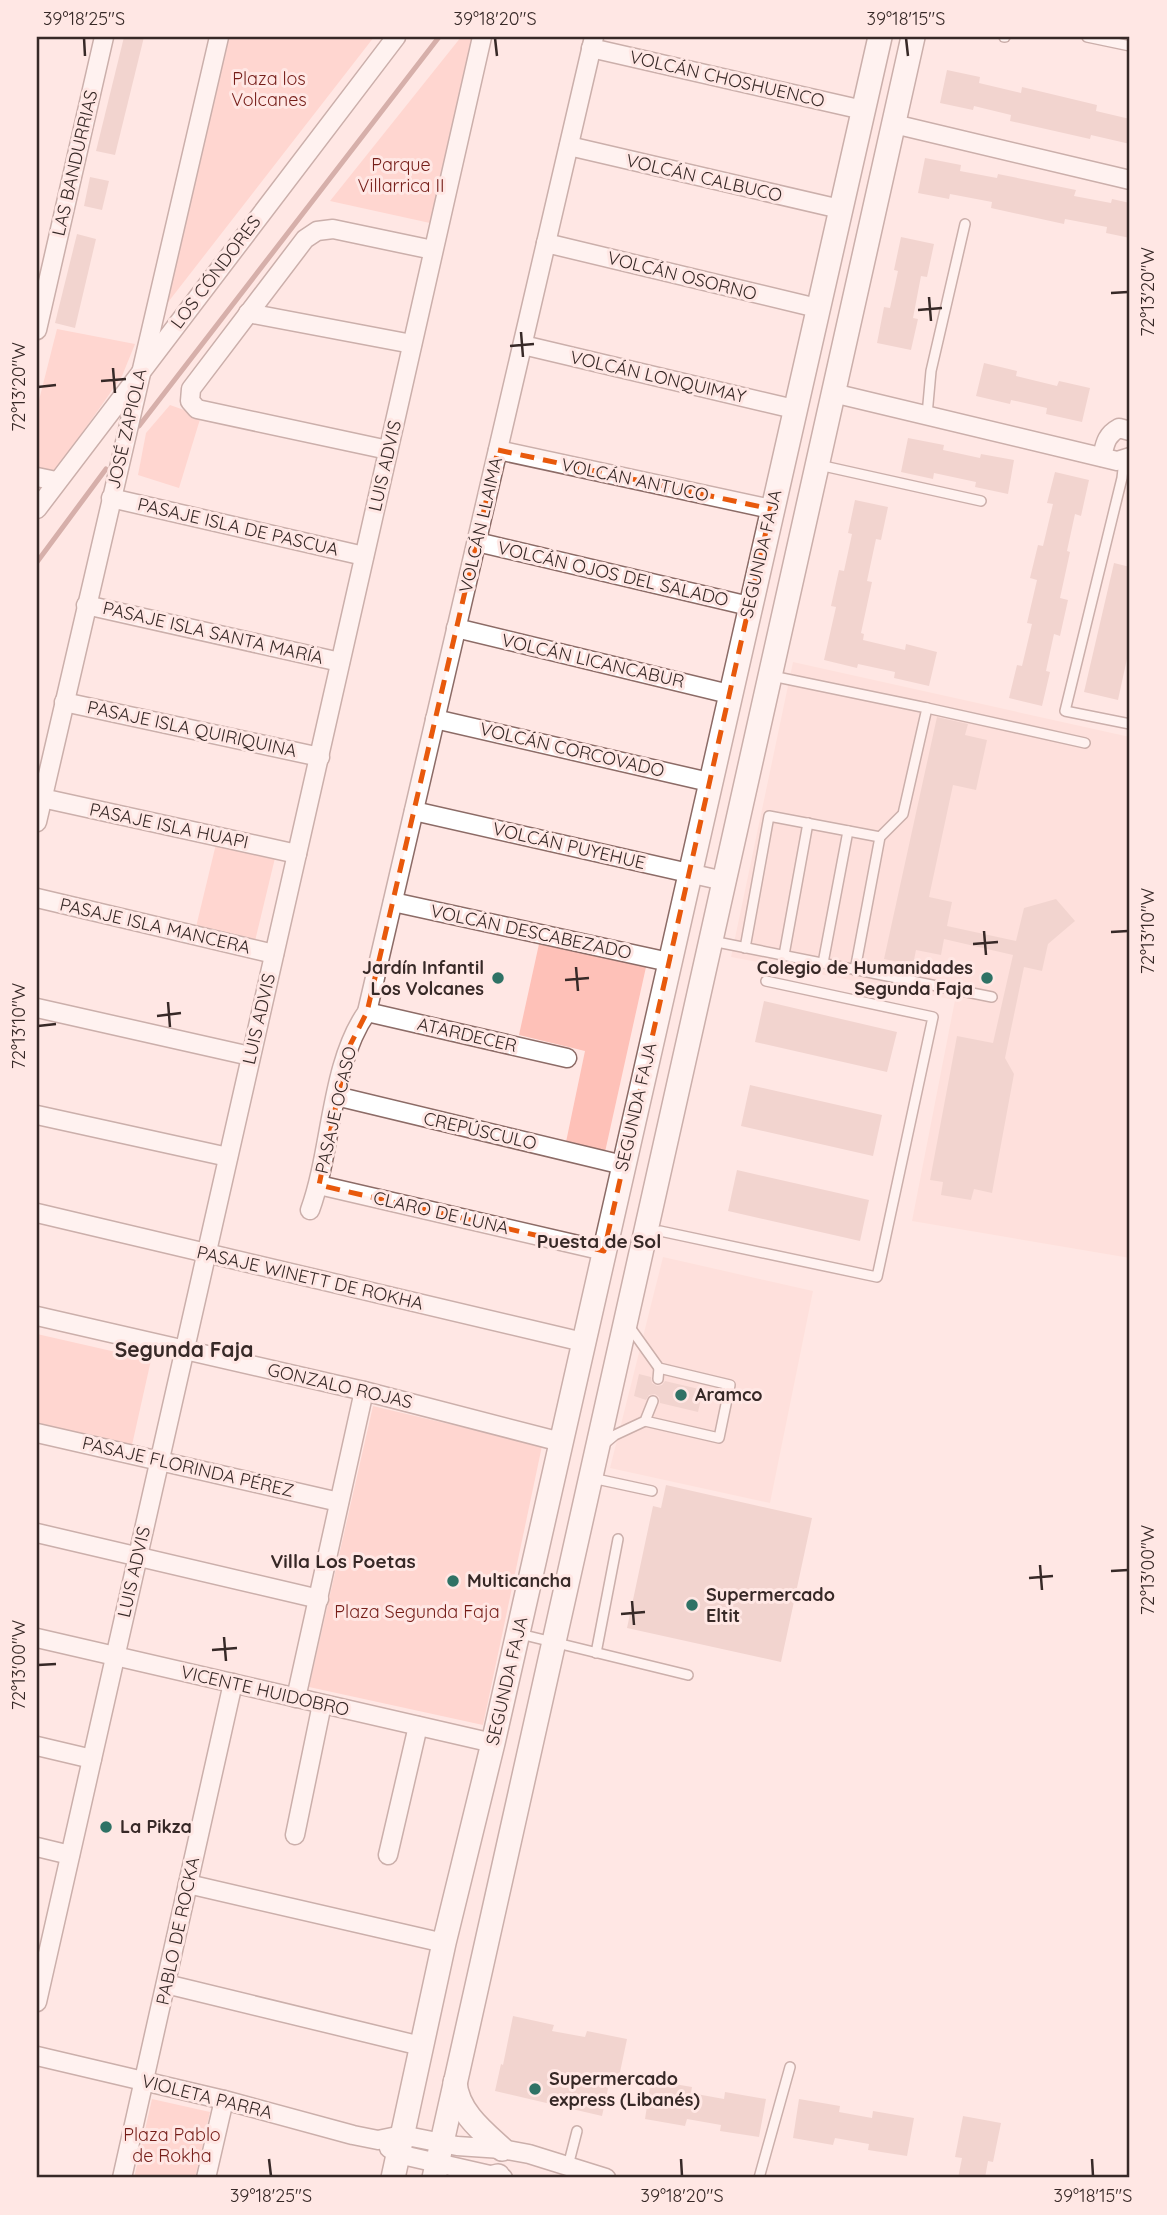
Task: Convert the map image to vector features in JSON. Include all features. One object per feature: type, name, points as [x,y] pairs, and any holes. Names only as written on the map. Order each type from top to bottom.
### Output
[{"type":"main road","name":"SEGUNDA FAJA","points":[[393,2178],[444,1942],[493,1743],[880,37]]},
{"type":"main road","name":"SEGUNDA FAJA","points":[[437,2161],[913,37]]},
{"type":"main road","points":[[455,2079],[456,2092],[469,2117],[502,2149]]},
{"type":"street","name":"LAS BANDURRIAS","points":[[37,330],[104,37]]},
{"type":"street","name":"JOSÉ ZAPIOLA","points":[[37,822],[219,37]]},
{"type":"street","name":"LOS CÓNDORES","points":[[37,509],[396,37]]},
{"type":"street","name":"LUIS ADVIS","points":[[37,2002],[42,1953],[70,1855],[482,37]]},
{"type":"street","name":"VOLCÁN CHOSHUENCO","points":[[593,43],[863,110]]},
{"type":"street","name":"VOLCÁN LLAIMA","points":[[367,1012],[593,43]]},
{"type":"street","points":[[894,124],[1130,180]]},
{"type":"street","name":"VOLCÁN CALBUCO","points":[[569,146],[840,209]]},
{"type":"street","points":[[388,450],[197,408],[190,401],[191,389],[305,239],[317,231],[333,229],[433,250]]},
{"type":"street","name":"VOLCÁN OSORNO","points":[[546,243],[817,309]]},
{"type":"street","points":[[248,313],[412,344]]},
{"type":"street","name":"VOLCÁN LONQUIMAY","points":[[523,345],[794,409]]},
{"type":"street","points":[[833,393],[1102,457],[1127,469]]},
{"type":"street","points":[[1102,457],[1105,440],[1112,432],[1119,428],[1130,431]]},
{"type":"street","name":"VOLCÁN ANTUCO","points":[[498,450],[771,509]]},
{"type":"street","points":[[37,477],[56,481]]},
{"type":"street","name":"PASAJE ISLA DE PASCUA","points":[[111,498],[364,556]]},
{"type":"street","name":"VOLCÁN OJOS DEL SALADO","points":[[477,542],[749,606]]},
{"type":"street","name":"PASAJE ISLA SANTA MARÍA","points":[[86,605],[340,662]]},
{"type":"street","name":"VOLCÁN LICANCABUR","points":[[456,628],[729,694]]},
{"type":"street","name":"PASAJE ISLA QUIRIQUINA","points":[[64,702],[320,757]]},
{"type":"street","name":"VOLCÁN CORCOVADO","points":[[435,719],[709,782]]},
{"type":"street","name":"PASAJE ISLA HUAPI","points":[[42,798],[297,854]]},
{"type":"street","name":"VOLCÁN PUYEHUE","points":[[414,811],[724,881]]},
{"type":"street","name":"PASAJE ISLA MANCERA","points":[[37,898],[274,954]]},
{"type":"street","name":"VOLCÁN DESCABEZADO","points":[[393,902],[669,962]]},
{"type":"street","points":[[37,1008],[250,1056]]},
{"type":"street","name":"ATARDECER","points":[[367,1012],[567,1058]]},
{"type":"street","name":"PASAJE OCASO","points":[[310,1210],[319,1185],[348,1049],[367,1012]]},
{"type":"street","name":"CREPÚSCULO","points":[[336,1096],[623,1165]]},
{"type":"street","points":[[37,1115],[228,1157]]},
{"type":"street","name":"CLARO DE LUNA","points":[[319,1185],[604,1251]]},
{"type":"street","name":"PASAJE WINETT DE ROKHA","points":[[37,1213],[583,1342]]},
{"type":"street","name":"GONZALO ROJAS","points":[[37,1316],[364,1391],[561,1442]]},
{"type":"street","points":[[296,1698],[364,1391]]},
{"type":"street","name":"PASAJE FLORINDA PÉREZ","points":[[37,1433],[339,1502]]},
{"type":"street","points":[[37,1533],[319,1600]]},
{"type":"street","name":"VICENTE HUIDOBRO","points":[[37,1639],[493,1743]]},
{"type":"street","name":"PABLO DE ROCKA","points":[[122,2178],[233,1683]]},
{"type":"street","points":[[295,1835],[322,1704]]},
{"type":"street","points":[[388,1855],[418,1726]]},
{"type":"street","points":[[37,1745],[92,1759]]},
{"type":"street","points":[[37,1847],[70,1855]]},
{"type":"street","points":[[188,1884],[444,1942]]},
{"type":"street","points":[[166,1984],[421,2046]]},
{"type":"street","name":"VIOLETA PARRA","points":[[37,2056],[400,2145]]},
{"type":"street","points":[[205,2178],[224,2100]]},
{"type":"street","points":[[400,2145],[437,2161],[497,2178]]},
{"type":"street","points":[[437,2161],[502,2149],[529,2154],[565,2172],[606,2178]]},
{"type":"lane","points":[[1087,37],[1130,46]]},
{"type":"lane","points":[[927,415],[932,371],[965,224]]},
{"type":"lane","points":[[818,464],[981,501]]},
{"type":"lane","points":[[1127,469],[1065,710],[1130,724]]},
{"type":"lane","points":[[770,676],[1085,743]]},
{"type":"lane","points":[[855,970],[880,837],[903,814],[927,708]]},
{"type":"lane","points":[[745,947],[769,816],[880,837]]},
{"type":"lane","points":[[783,955],[808,823]]},
{"type":"lane","points":[[823,963],[848,831]]},
{"type":"lane","points":[[711,941],[992,997]]},
{"type":"lane","points":[[660,1230],[877,1277],[933,1017],[766,981]]},
{"type":"lane","points":[[625,1320],[659,1368],[658,1379]]},
{"type":"lane","points":[[596,1451],[615,1435],[645,1421],[719,1438],[730,1385],[659,1368]]},
{"type":"lane","points":[[645,1421],[653,1401]]},
{"type":"lane","points":[[590,1477],[652,1490]]},
{"type":"lane","points":[[596,1653],[618,1539]]},
{"type":"lane","points":[[517,1633],[688,1675]]},
{"type":"lane","points":[[759,2178],[790,2067]]},
{"type":"lane","points":[[565,2172],[577,2131]]},
{"type":"highlighted area","points":[[498,450],[771,509],[604,1251],[319,1185],[348,1049],[367,1012]]},
{"type":"shaded area","name":"Colegio de Humanidades Segunda Faja","points":[[793,662],[1130,737],[1130,1258],[912,1221],[955,1000],[731,957]]},
{"type":"shaded area","points":[[663,1257],[813,1291],[770,1503],[610,1468]]},
{"type":"green space","name":"Plaza los Volcanes","points":[[228,37],[374,37],[162,310]]},
{"type":"green space","name":"Parque Villarrica II","points":[[461,37],[475,37],[430,223],[330,201]]},
{"type":"green space","points":[[57,329],[135,344],[122,376],[55,472],[37,467],[37,408]]},
{"type":"green space","points":[[170,405],[201,416],[179,488],[138,475],[146,433]]},
{"type":"green space","points":[[216,844],[275,858],[255,941],[196,927]]},
{"type":"green space","points":[[539,944],[646,967],[605,1152],[566,1142],[585,1051],[519,1035]]},
{"type":"green space","points":[[37,1334],[151,1360],[132,1445],[37,1423]]},
{"type":"green space","name":"Plaza Segunda Faja","points":[[373,1406],[542,1446],[483,1725],[309,1687]]},
{"type":"green space","name":"Plaza Pablo de Rokha","points":[[152,2099],[210,2112],[195,2178],[134,2178]]},
{"type":"building","points":[[124,37],[144,37],[115,155],[96,151]]},
{"type":"building","points":[[947,70],[980,77],[979,83],[1021,93],[1022,87],[1097,105],[1096,111],[1130,119],[1130,144],[1091,135],[1090,139],[1010,121],[1011,115],[974,106],[973,110],[940,103]]},
{"type":"building","points":[[925,158],[961,165],[960,171],[997,178],[998,174],[1076,190],[1074,196],[1111,203],[1112,199],[1130,203],[1130,238],[1106,233],[1107,227],[1065,219],[1064,224],[991,208],[992,202],[950,194],[949,199],[918,193]]},
{"type":"building","points":[[90,177],[109,181],[102,210],[84,206]]},
{"type":"building","points":[[77,234],[96,239],[75,328],[55,323]]},
{"type":"building","points":[[901,237],[934,244],[927,277],[921,276],[913,318],[918,319],[911,350],[877,343],[884,307],[890,308],[898,271],[894,270]]},
{"type":"building","points":[[984,363],[1017,371],[1016,376],[1057,386],[1059,381],[1090,388],[1082,422],[1046,414],[1047,408],[1011,400],[1010,404],[976,396]]},
{"type":"building","points":[[908,438],[944,445],[943,450],[980,458],[981,454],[1014,460],[1008,494],[975,487],[976,482],[934,473],[933,479],[901,472]]},
{"type":"building","points":[[1055,472],[1089,480],[1081,516],[1075,514],[1067,551],[1070,552],[1060,598],[1068,600],[1060,636],[1054,634],[1046,671],[1050,672],[1042,706],[1009,698],[1017,665],[1022,666],[1032,624],[1027,623],[1037,580],[1030,578],[1038,545],[1043,546],[1053,504],[1047,503]]},
{"type":"building","points":[[855,500],[888,507],[881,540],[876,539],[867,581],[872,582],[861,633],[864,634],[863,640],[905,650],[906,644],[937,652],[929,686],[894,678],[895,672],[858,664],[857,668],[824,660],[836,607],[831,606],[839,570],[844,571],[852,534],[848,533]]},
{"type":"building","points":[[1114,563],[1130,567],[1130,645],[1118,700],[1084,692]]},
{"type":"building","points":[[937,717],[968,724],[965,735],[987,740],[976,790],[953,785],[929,897],[952,902],[947,926],[1016,941],[1024,908],[1056,899],[1075,921],[1048,944],[1042,971],[1024,967],[1005,1058],[1014,1074],[992,1193],[974,1189],[971,1200],[941,1195],[943,1182],[930,1180],[957,1036],[993,1043],[1013,955],[944,939],[941,955],[916,950],[913,965],[884,959]]},
{"type":"building","points":[[764,1001],[897,1032],[887,1072],[755,1042]]},
{"type":"building","points":[[750,1085],[882,1115],[873,1156],[741,1126]]},
{"type":"building","points":[[737,1170],[869,1200],[860,1241],[728,1211]]},
{"type":"building","points":[[639,1374],[651,1377],[652,1383],[657,1386],[665,1381],[703,1390],[698,1412],[660,1403],[655,1394],[649,1395],[646,1400],[634,1396]]},
{"type":"building","points":[[666,1485],[812,1518],[781,1662],[627,1628],[653,1506],[661,1508]]},
{"type":"building","points":[[513,2016],[554,2025],[552,2031],[585,2037],[587,2031],[627,2039],[619,2077],[611,2075],[602,2116],[495,2091]]},
{"type":"building","points":[[651,2080],[692,2087],[691,2093],[724,2099],[725,2092],[766,2099],[759,2137],[720,2131],[721,2125],[687,2119],[685,2126],[645,2119]]},
{"type":"building","points":[[799,2099],[840,2106],[839,2112],[872,2118],[873,2111],[914,2118],[907,2156],[868,2150],[869,2144],[835,2138],[833,2145],[793,2138]]},
{"type":"building","points":[[963,2116],[1001,2123],[993,2162],[988,2161],[985,2178],[958,2178],[962,2158],[955,2157]]},
{"type":"waterway","points":[[139,426],[439,37]]},
{"type":"waterway","points":[[37,562],[106,469]]},
{"type":"place","name":"Jardín Infantil Los Volcanes","points":[[498,978]]},
{"type":"place","name":"Colegio de Humanidades Segunda Faja","points":[[987,978]]},
{"type":"place","name":"Aramco","points":[[681,1395]]},
{"type":"place","name":"Multicancha","points":[[453,1581]]},
{"type":"place","name":"Supermercado Eltit","points":[[692,1605]]},
{"type":"place","name":"La Pikza","points":[[106,1827]]},
{"type":"place","name":"Supermercado express (Libanés)","points":[[535,2089]]},
{"type":"district","name":"Puesta de Sol","points":[[599,1241]]},
{"type":"district","name":"Segunda Faja","points":[[184,1350]]},
{"type":"district","name":"Villa Los Poetas","points":[[343,1561]]}]
